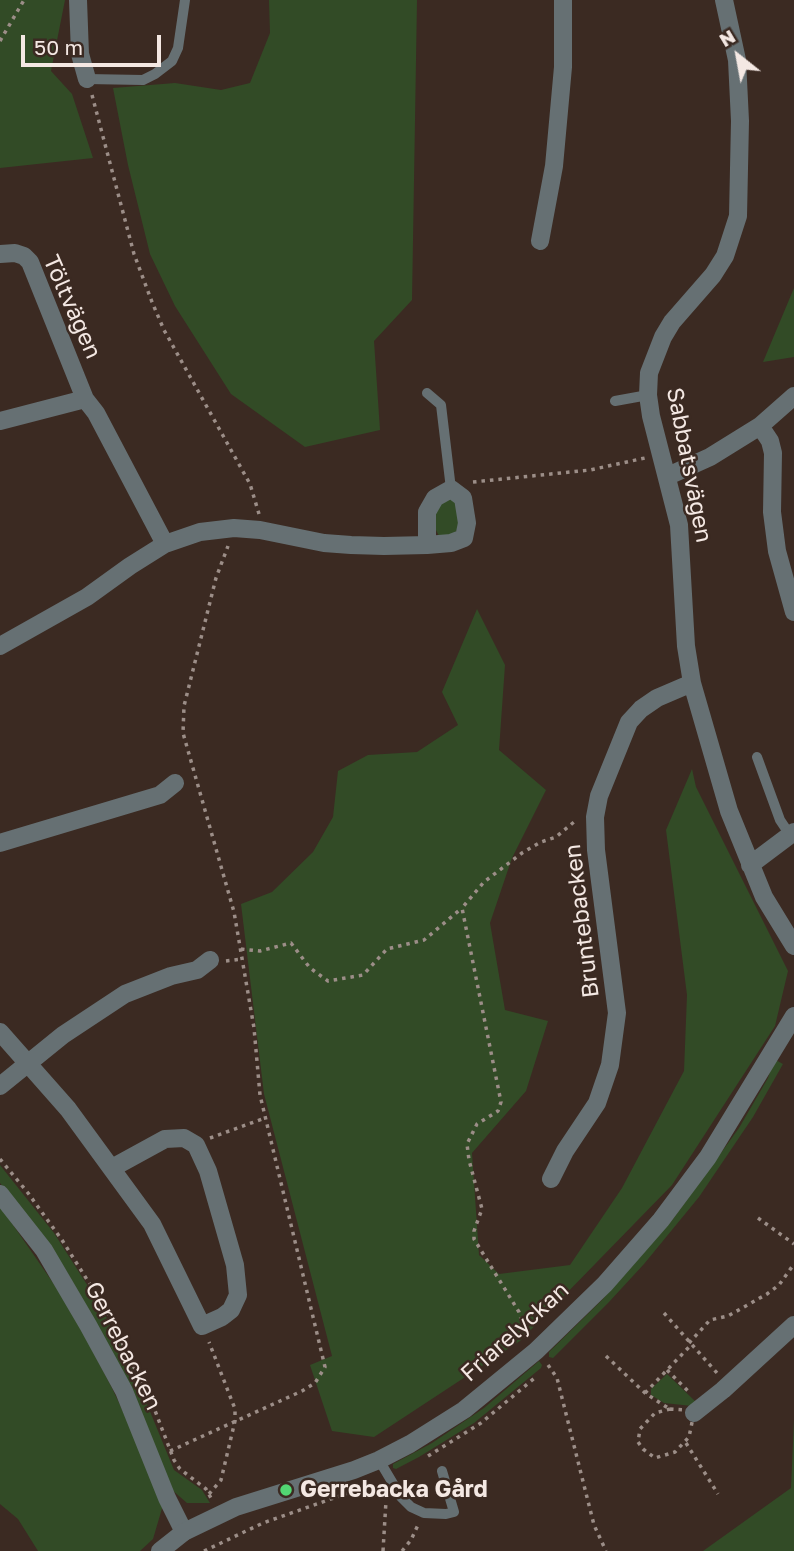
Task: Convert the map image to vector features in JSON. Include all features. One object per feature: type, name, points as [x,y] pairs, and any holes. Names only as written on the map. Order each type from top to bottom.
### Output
[{"type":"street","points":[[78,0],[80,54],[88,79]]},
{"type":"street","points":[[540,241],[555,155],[563,67],[563,0]]},
{"type":"street","name":"Sabbatsvägen","points":[[724,0],[737,60],[738,216],[725,256],[663,337],[649,373],[648,395],[679,525],[686,646],[692,683],[729,811],[764,897],[794,946]]},
{"type":"street","name":"Töltvägen","points":[[0,254],[15,253],[30,262],[85,399],[96,413],[165,544]]},
{"type":"street","points":[[668,476],[710,457],[760,426],[794,396]]},
{"type":"street","points":[[0,421],[85,399]]},
{"type":"street","points":[[760,426],[770,441],[773,453],[772,512],[777,551],[794,612]]},
{"type":"street","points":[[0,646],[82,600],[165,544],[200,532],[234,528],[260,530],[324,543],[384,546],[427,545],[458,542],[466,533],[466,506],[463,498],[451,489],[435,498],[427,512],[427,545]]},
{"type":"street","name":"Bruntebacken","points":[[551,1180],[565,1151],[597,1103],[610,1065],[617,1013],[596,850],[595,817],[599,796],[629,722],[657,698],[692,683]]},
{"type":"street","points":[[0,843],[160,795],[175,783]]},
{"type":"street","points":[[750,865],[792,834]]},
{"type":"street","points":[[0,1086],[62,1035],[125,994],[171,976],[197,970],[210,960]]},
{"type":"street","name":"Friarelyckan","points":[[160,1551],[184,1532],[236,1507],[379,1460],[410,1444],[464,1410],[536,1351],[605,1284],[661,1220],[708,1157],[794,1016]]},
{"type":"street","points":[[0,1032],[68,1109],[152,1224],[202,1326],[231,1310],[236,1302],[238,1289],[235,1265],[223,1216],[204,1159],[195,1145],[184,1138],[164,1139],[112,1168]]},
{"type":"street","name":"Gerrebacken","points":[[0,1194],[44,1250],[124,1391],[162,1487],[184,1532]]},
{"type":"street","points":[[699,1409],[794,1325]]},
{"type":"lane","points":[[88,79],[143,80],[172,61],[178,48],[185,0]]},
{"type":"lane","points":[[427,393],[441,405],[451,489]]},
{"type":"lane","points":[[615,401],[648,395]]},
{"type":"lane","points":[[757,757],[780,820],[792,834]]},
{"type":"lane","points":[[379,1460],[393,1485],[411,1507],[424,1513],[454,1512],[442,1471]]},
{"type":"path","points":[[1,37],[24,0]]},
{"type":"path","points":[[88,79],[134,254],[152,302],[163,330],[250,484],[260,530]]},
{"type":"path","points":[[451,489],[471,482],[590,470],[661,453]]},
{"type":"path","points":[[218,1515],[206,1489],[180,1469],[170,1451],[302,1391],[315,1383],[325,1367],[257,1081],[254,1028],[234,912],[183,733],[184,706],[216,578],[234,528]]},
{"type":"path","points":[[241,949],[260,951],[291,943],[310,968],[328,981],[363,975],[387,949],[424,940],[461,908],[484,882],[522,853],[556,837],[574,822]]},
{"type":"path","points":[[461,908],[501,1102],[498,1111],[477,1125],[467,1144],[482,1209],[474,1239],[519,1312],[527,1340],[557,1378],[594,1525],[606,1551]]},
{"type":"path","points":[[232,962],[243,959]]},
{"type":"path","points":[[195,1145],[265,1118]]},
{"type":"path","points":[[758,1217],[794,1244]]},
{"type":"path","points":[[645,1393],[710,1320],[728,1316],[767,1294],[779,1285],[794,1264]]},
{"type":"path","points":[[664,1313],[728,1385]]},
{"type":"path","points":[[202,1326],[235,1409],[235,1421],[221,1480],[209,1494]]},
{"type":"path","points":[[606,1356],[645,1393],[670,1409]]},
{"type":"path","points":[[667,1370],[699,1409]]},
{"type":"path","points":[[699,1409],[689,1437],[675,1452],[655,1458],[643,1450],[638,1442],[640,1429],[646,1420],[660,1410],[699,1409]]},
{"type":"path","points":[[685,1443],[718,1493]]},
{"type":"path","points":[[383,1551],[387,1489],[393,1485]]},
{"type":"path","points":[[402,1551],[411,1540],[424,1513]]},
{"type":"green space","points":[[0,0],[65,0],[51,71],[72,94],[93,158],[0,168]]},
{"type":"green space","points":[[269,0],[417,0],[412,300],[374,341],[380,430],[305,447],[231,394],[175,306],[150,254],[128,165],[113,88],[175,83],[221,90],[250,83],[270,33]]},
{"type":"green space","points":[[794,288],[794,357],[763,362]]},
{"type":"green space","points":[[454,497],[460,526],[450,537],[439,536],[434,526],[434,516],[442,500]]},
{"type":"green space","points":[[477,609],[505,665],[499,750],[546,790],[512,858],[490,923],[505,1010],[548,1021],[526,1091],[472,1153],[479,1255],[499,1274],[570,1265],[622,1188],[684,1071],[687,995],[666,830],[692,769],[696,787],[788,971],[775,1026],[672,1185],[520,1341],[374,1437],[332,1431],[310,1365],[332,1356],[264,1094],[241,904],[272,892],[313,852],[333,817],[338,771],[368,755],[417,752],[458,725],[442,692]]},
{"type":"green space","points":[[774,1059],[783,1064],[753,1117],[699,1197],[609,1302],[553,1358],[549,1357],[549,1352],[602,1300],[673,1219],[739,1128],[768,1078]]},
{"type":"green space","points":[[0,1165],[54,1233],[100,1305],[131,1365],[174,1470],[202,1490],[210,1503],[187,1503],[171,1489],[108,1345],[67,1272],[0,1183]]},
{"type":"green space","points":[[0,1206],[69,1306],[112,1388],[163,1505],[153,1539],[140,1551],[38,1551],[18,1519],[0,1504]]},
{"type":"green space","points":[[539,1361],[541,1368],[474,1423],[419,1457],[393,1468],[393,1464],[432,1443],[484,1408]]},
{"type":"green space","points":[[667,1374],[696,1402],[692,1406],[664,1403],[651,1395],[651,1389]]},
{"type":"green space","points":[[794,1419],[794,1551],[703,1551],[791,1488]]},
{"type":"place","name":"Gerrebacka Gård","points":[[286,1490]]}]
